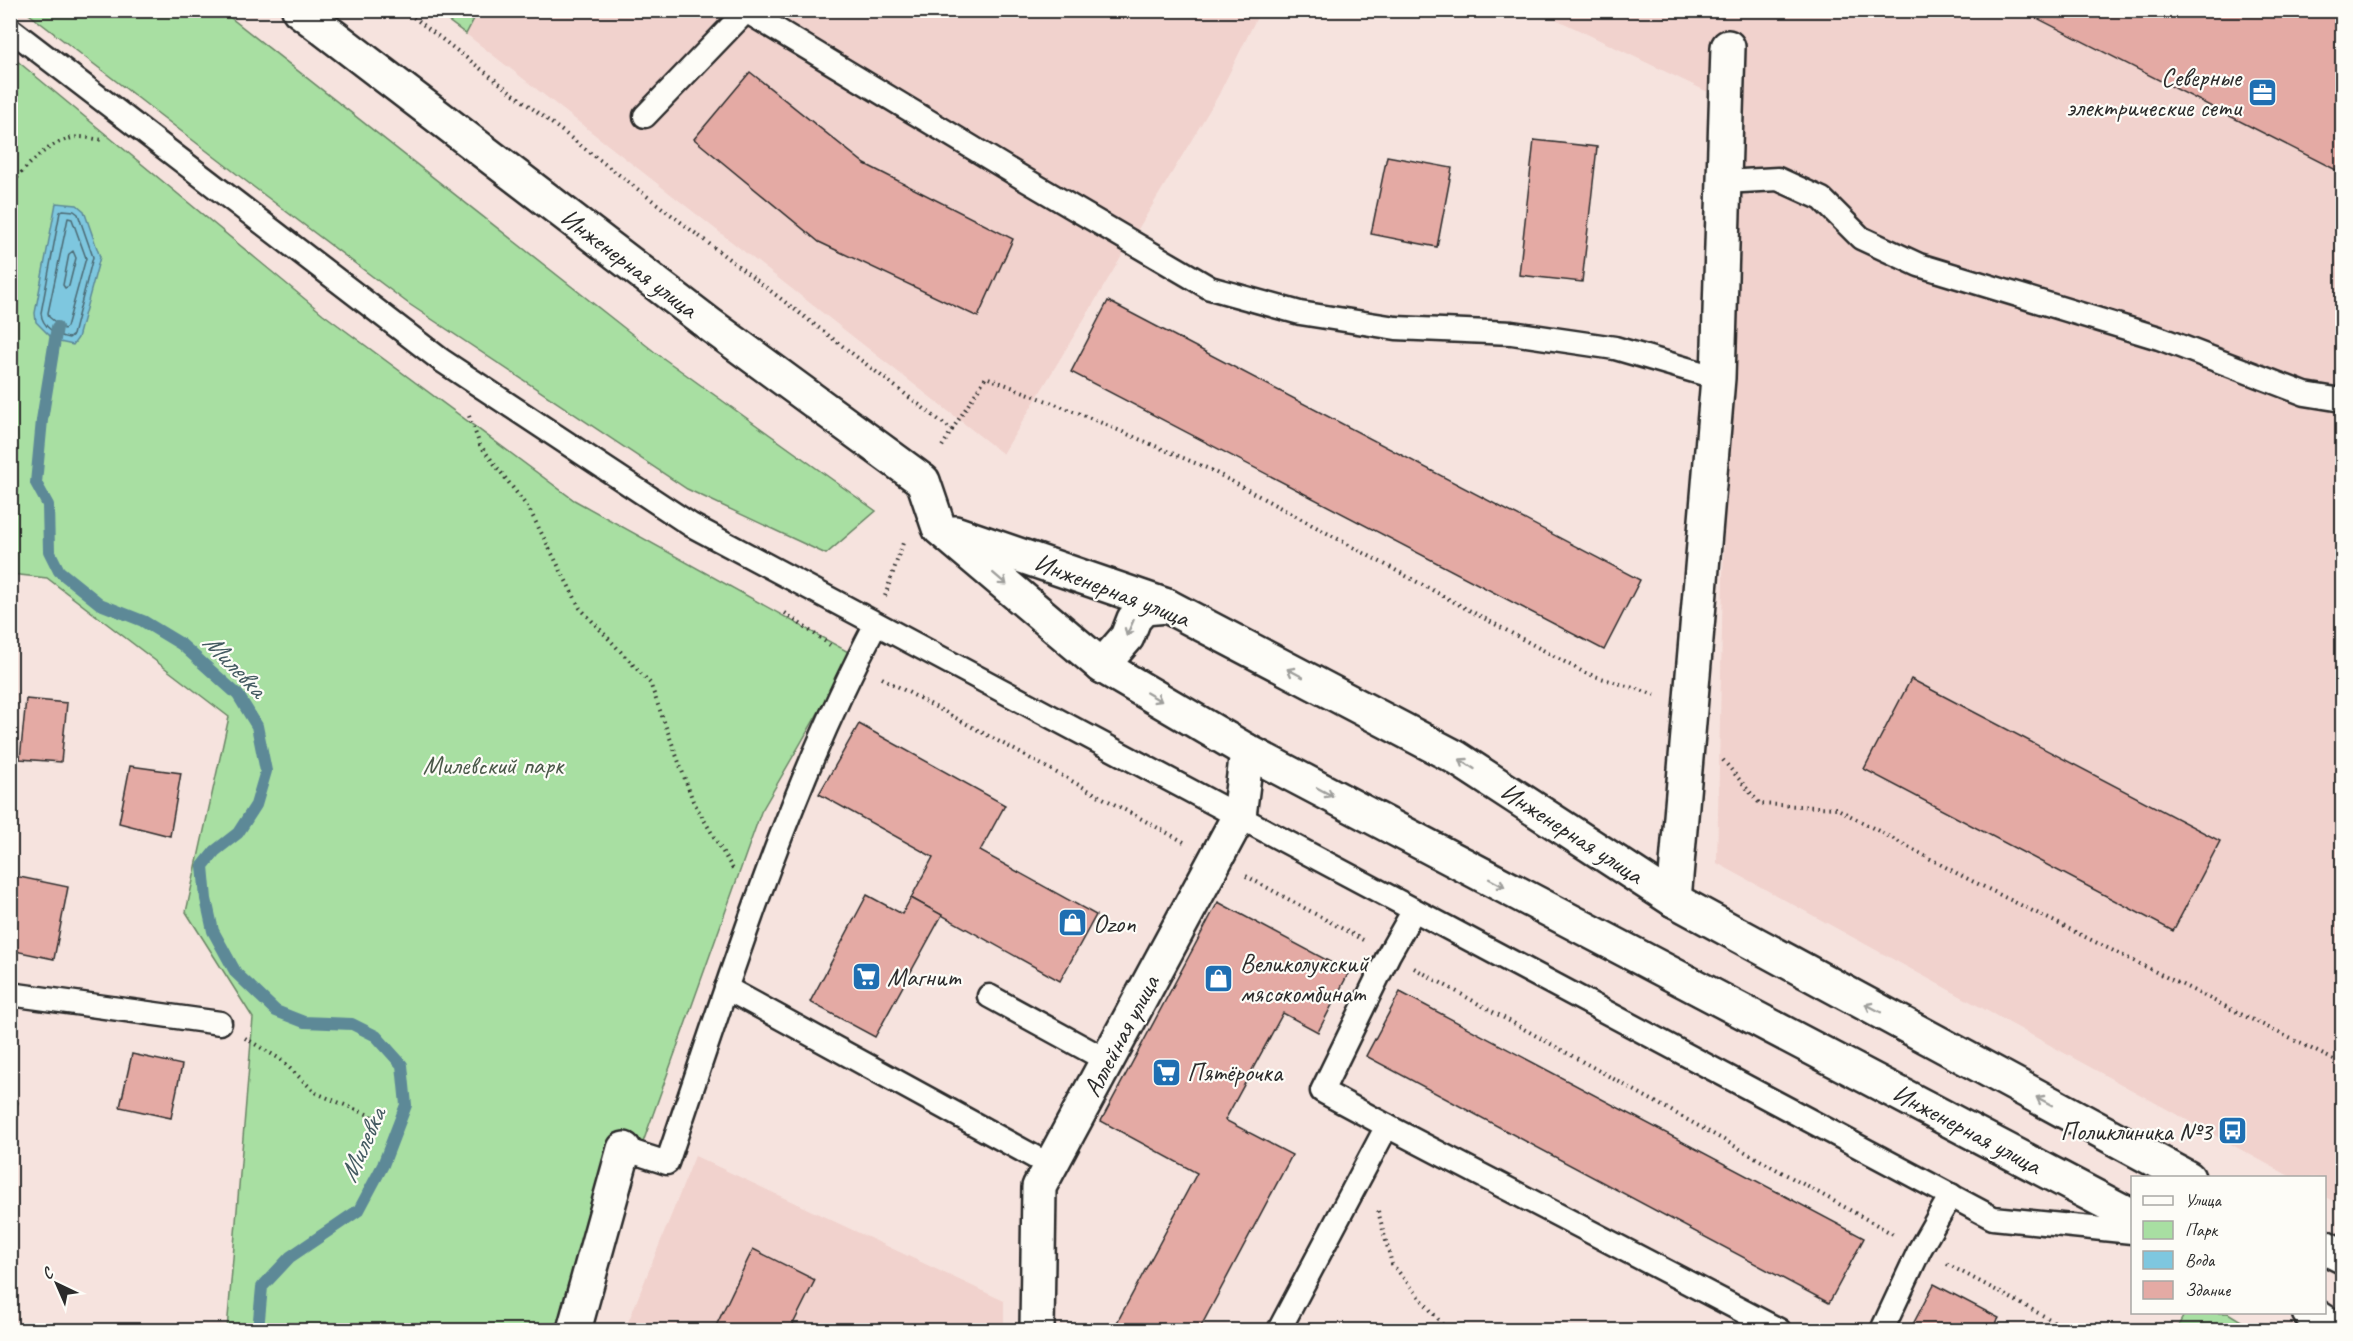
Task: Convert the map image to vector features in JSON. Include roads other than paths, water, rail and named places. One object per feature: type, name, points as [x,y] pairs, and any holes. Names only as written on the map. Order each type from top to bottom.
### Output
[{"type":"main road","name":"Инженерная улица","points":[[299,10],[709,324],[923,481],[939,528],[1102,666],[1247,751],[2131,1215]]},
{"type":"main road","points":[[1674,900],[1718,378],[1728,47]]},
{"type":"main road","name":"Инженерная улица","points":[[939,528],[1167,606],[1455,757],[1674,900],[2184,1176]]},
{"type":"main road","points":[[1102,666],[1127,637],[1134,619],[1144,608],[1167,606]]},
{"type":"main road","name":"Аллейная улица","points":[[1037,1330],[1039,1187],[1214,858],[1239,816],[1247,751]]},
{"type":"main road","points":[[574,1330],[624,1149]]},
{"type":"main road","points":[[2326,1248],[2343,1256]]},
{"type":"main road","points":[[2291,1314],[2307,1330]]},
{"type":"main road","points":[[2312,1314],[2337,1330]]},
{"type":"lane","points":[[645,116],[746,11],[1210,288],[1300,313],[1396,328],[1512,333],[1615,348],[1718,378]]},
{"type":"lane","points":[[10,29],[441,360],[691,525],[1993,1218],[2131,1232]]},
{"type":"lane","points":[[1724,182],[1778,179],[1822,199],[1861,238],[1919,265],[2159,338],[2306,394],[2343,400]]},
{"type":"lane","points":[[624,1149],[667,1163],[726,988],[790,810],[855,663],[876,624]]},
{"type":"lane","points":[[1414,910],[1389,954],[1322,1090],[1779,1330]]},
{"type":"lane","points":[[726,988],[1051,1166]]},
{"type":"lane","points":[[10,994],[220,1023]]},
{"type":"lane","points":[[989,996],[1108,1061]]},
{"type":"lane","points":[[1279,1330],[1387,1126]]},
{"type":"lane","points":[[1882,1330],[1920,1249],[1951,1195]]},
{"type":"water","points":[[56,203],[77,205],[84,211],[100,257],[78,338],[73,345],[55,341],[36,322],[35,313]]},
{"type":"waterway","name":"Милевка","points":[[57,327],[42,420],[36,483],[48,505],[49,551],[59,571],[100,604],[143,621],[181,644],[238,695],[257,726],[266,771],[256,805],[238,833],[215,851],[203,866],[206,899],[213,931],[236,973],[276,1011],[304,1022],[352,1024],[376,1036],[402,1065],[406,1105],[383,1165],[359,1210],[290,1257],[262,1287],[258,1330]]},
{"type":"place","name":"Северные электрические сети","points":[[2262,92]]},
{"type":"place","name":"Ozon","points":[[1072,923]]},
{"type":"place","name":"Магнит","points":[[866,977]]},
{"type":"place","name":"Великолукский мясокомбинат","points":[[1219,978]]},
{"type":"place","name":"Пятёрочка","points":[[1166,1072]]},
{"type":"place","name":"Поликлиника №3","points":[[2233,1131]]},
{"type":"park label","name":"Милевский парк","points":[[493,765]]}]
